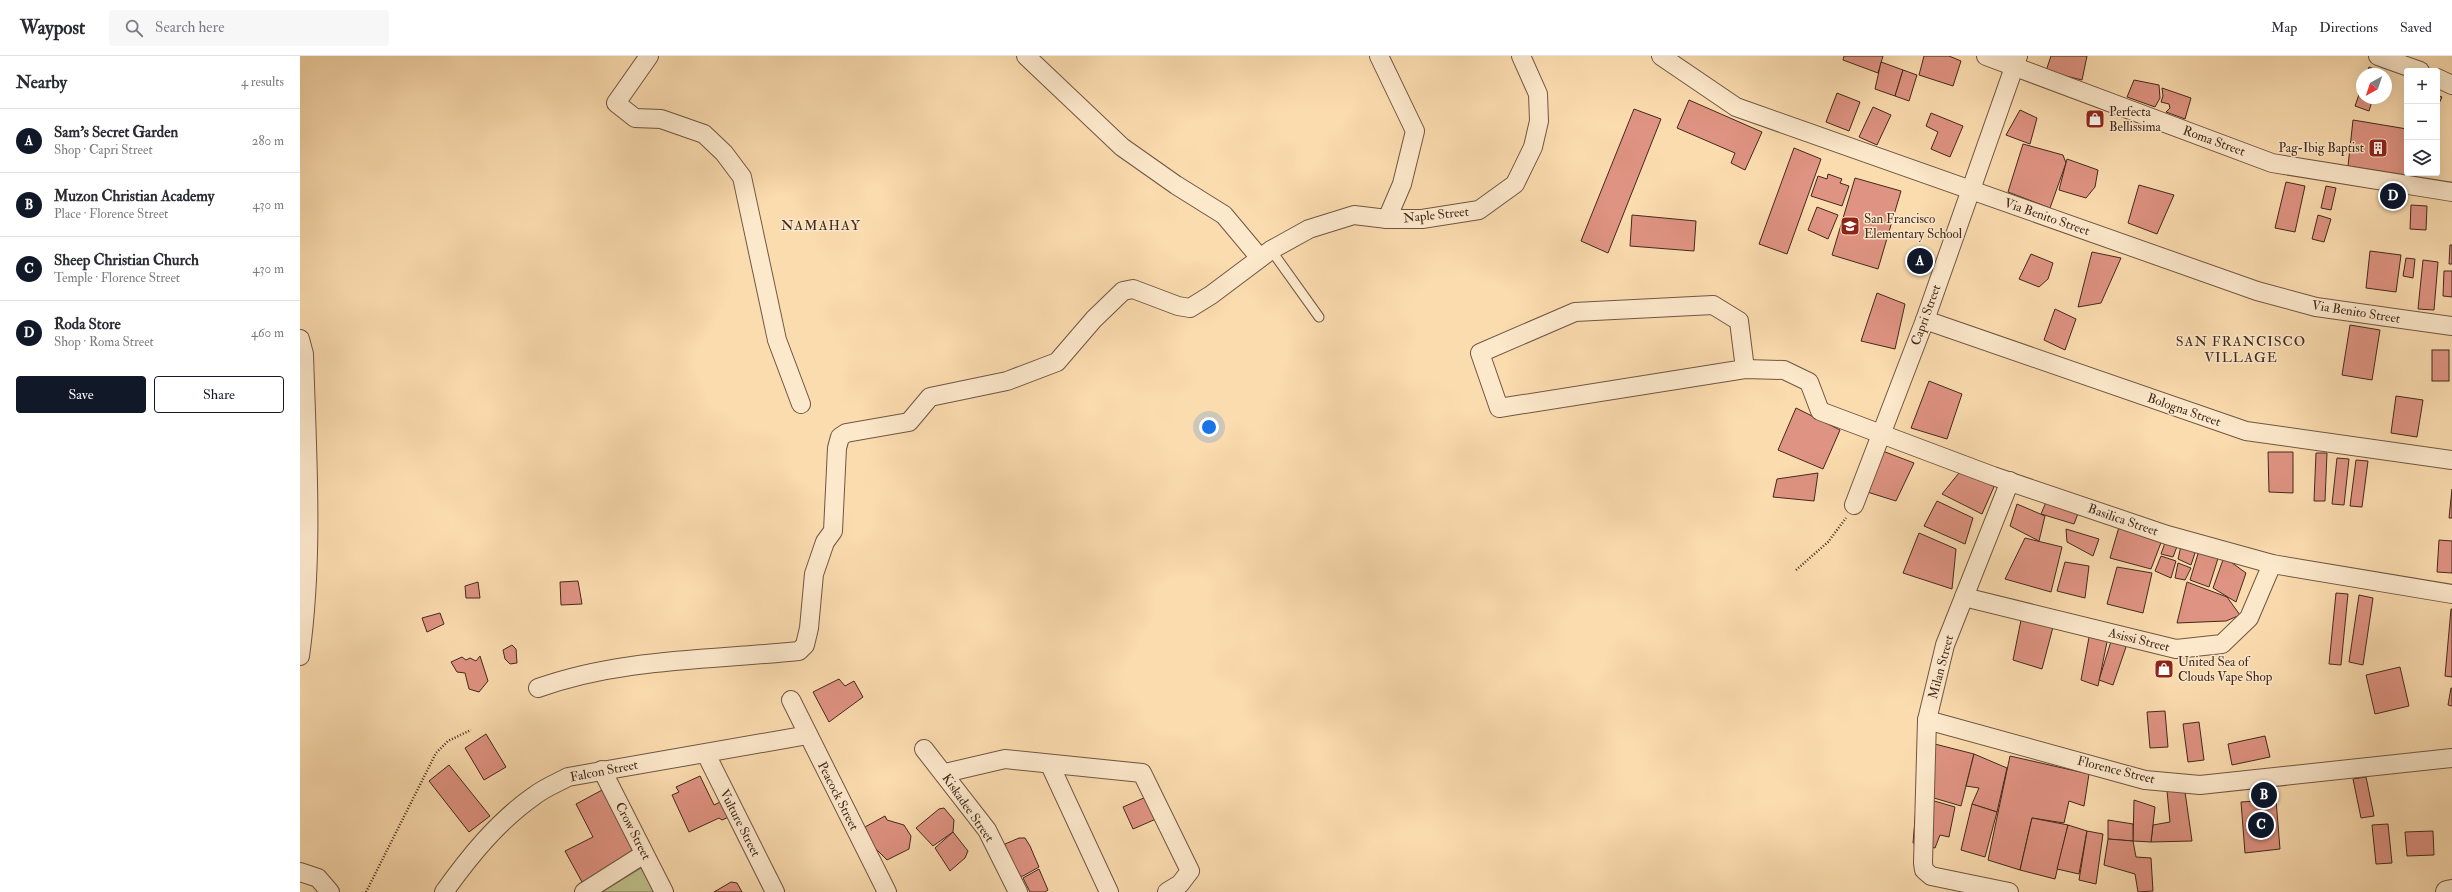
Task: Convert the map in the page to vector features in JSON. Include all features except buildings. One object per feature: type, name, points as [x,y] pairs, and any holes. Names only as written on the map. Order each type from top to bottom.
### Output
[{"type":"street","points":[[649,56],[616,103],[635,118],[661,119],[704,134],[724,153],[742,178],[777,340],[801,404]]},
{"type":"street","points":[[1026,56],[1122,147],[1176,185],[1224,215],[1266,254]]},
{"type":"street","points":[[1379,56],[1415,131],[1402,184],[1387,219]]},
{"type":"street","name":"Naple Street","points":[[538,688],[573,676],[661,661],[799,651],[805,645],[809,628],[814,574],[825,542],[833,530],[837,448],[840,437],[846,433],[909,422],[930,397],[1007,381],[1057,362],[1094,319],[1122,291],[1132,289],[1178,306],[1190,308],[1211,295],[1266,254],[1309,229],[1354,215],[1387,219],[1422,219],[1479,210],[1515,184],[1534,147],[1539,121],[1538,94],[1521,56]]},
{"type":"street","name":"Via Benito Street","points":[[1661,56],[1736,107],[2257,291],[2316,307],[2452,326]]},
{"type":"street","name":"Roma Street","points":[[1986,56],[2016,61],[2272,163],[2452,192]]},
{"type":"street","points":[[2378,56],[2412,68]]},
{"type":"street","name":"Capri Street","points":[[1854,505],[1925,320],[2016,61]]},
{"type":"street","points":[[2440,79],[2452,85]]},
{"type":"street","points":[[1713,305],[1739,321],[1745,369],[1499,408],[1480,352],[1575,312],[1713,305]]},
{"type":"street","name":"Bologna Street","points":[[1925,320],[2246,431],[2452,460]]},
{"type":"street","points":[[300,339],[304,354],[304,629],[300,656]]},
{"type":"street","name":"Basilica Street","points":[[1745,369],[1784,370],[1810,382],[1820,411],[2010,481],[2167,535],[2272,564],[2452,594]]},
{"type":"street","name":"Milan Street","points":[[2009,892],[1931,876],[1924,870],[1923,863],[1927,720],[1946,645],[2010,481]]},
{"type":"street","name":"Asissi Street","points":[[1964,597],[2176,649],[2222,644],[2250,618],[2272,564]]},
{"type":"street","name":"Peacock Street","points":[[791,700],[887,892]]},
{"type":"street","name":"Florence Street","points":[[1927,720],[2145,780],[2200,784],[2452,758]]},
{"type":"street","name":"Falcon Street","points":[[444,892],[466,862],[508,817],[534,795],[568,777],[808,735]]},
{"type":"street","name":"Kiskadee Street","points":[[924,749],[945,773],[987,830],[1018,892]]},
{"type":"street","name":"Vulture Street","points":[[706,754],[775,892]]},
{"type":"street","points":[[945,773],[1005,759],[1050,765],[1142,773],[1190,871],[1180,884],[1167,892]]},
{"type":"street","points":[[1050,765],[1109,892]]},
{"type":"street","name":"Crow Street","points":[[602,770],[664,892]]},
{"type":"street","points":[[584,892],[644,854]]},
{"type":"street","points":[[300,872],[318,878],[330,892]]},
{"type":"street","points":[[2447,892],[2452,891]]},
{"type":"lane","points":[[1266,254],[1319,317]]},
{"type":"path","points":[[1796,570],[1828,542],[1854,505]]},
{"type":"path","points":[[366,892],[436,753],[448,741],[471,730]]},
{"type":"green space","points":[[641,868],[654,892],[602,892]]},
{"type":"place","name":"Perfecta Bellissima","points":[[2095,119]]},
{"type":"place","name":"Pag-Ibig Baptist","points":[[2378,148]]},
{"type":"place","name":"Roda Store","points":[[2393,196]]},
{"type":"place","name":"San Francisco Elementary School","points":[[1850,226]]},
{"type":"place","name":"Sam's Secret Garden","points":[[1920,261]]},
{"type":"place","name":"United Sea of Clouds Vape Shop","points":[[2164,669]]},
{"type":"place","name":"Muzon Christian Academy","points":[[2264,795]]},
{"type":"place","name":"Sheep Christian Church","points":[[2261,825]]},
{"type":"district","name":"NAMAHAY","points":[[821,225]]},
{"type":"district","name":"SAN FRANCISCO VILLAGE","points":[[2241,350]]}]
